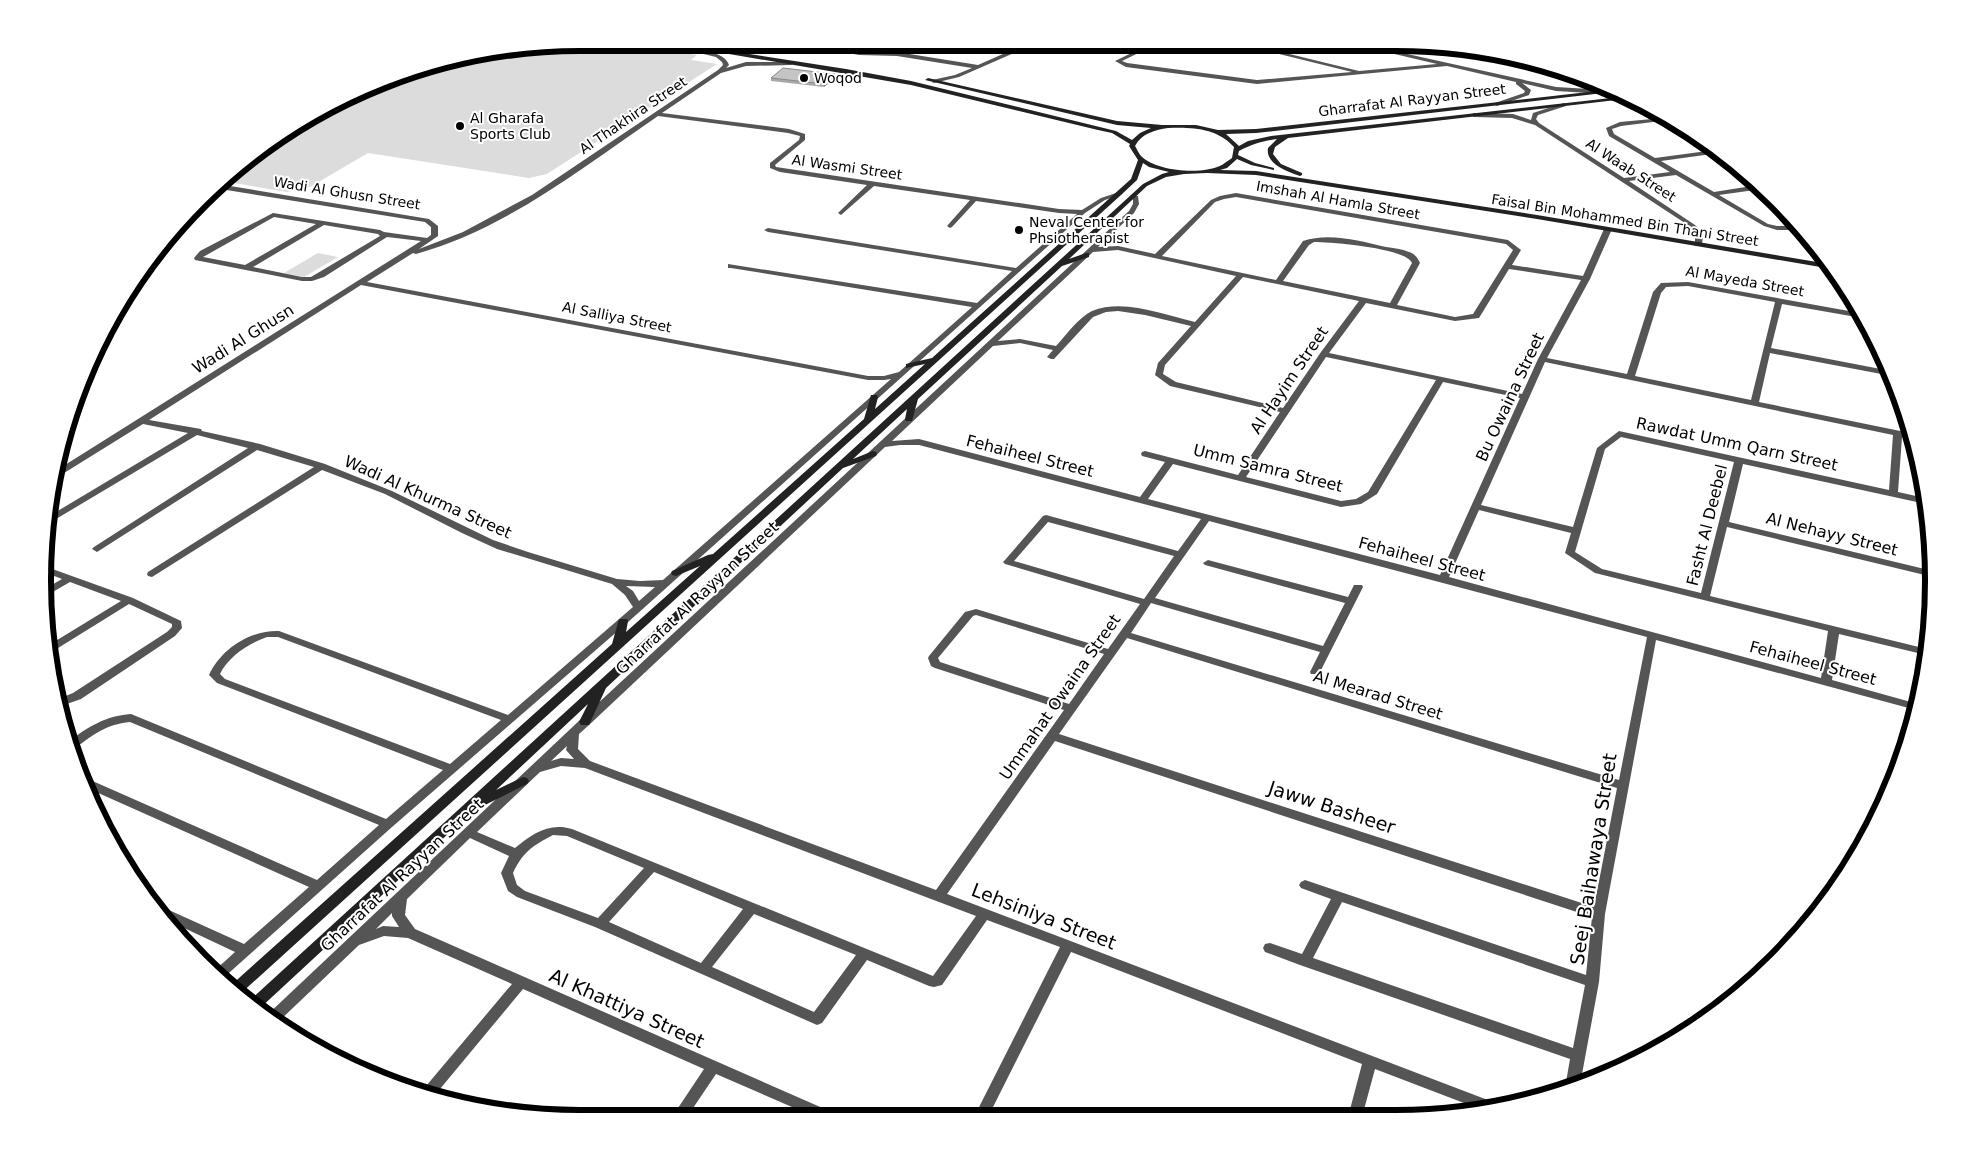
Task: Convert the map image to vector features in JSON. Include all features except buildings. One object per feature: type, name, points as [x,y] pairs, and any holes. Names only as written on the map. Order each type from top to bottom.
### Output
[{"type":"main road","points":[[715,51],[911,83],[1017,107],[1114,132],[1133,143]]},
{"type":"main road","points":[[747,51],[934,81],[1109,122],[1162,127]]},
{"type":"main road","name":"Gharrafat Al Rayyan Street","points":[[1162,127],[1183,126],[1217,132],[1256,131],[1600,93]]},
{"type":"main road","name":"Gharrafat Al Rayyan Street","points":[[1238,150],[1253,141],[1292,135],[1614,99]]},
{"type":"main road","points":[[1162,127],[1145,132],[1133,143],[1132,150],[1141,161],[1160,169],[1184,172],[1224,167],[1236,157],[1238,150],[1232,140],[1217,132]]},
{"type":"main road","points":[[1292,135],[1273,144],[1269,150],[1279,165],[1300,174]]},
{"type":"main road","name":"Faisal Bin Mohammed Bin Thani Street","points":[[1236,157],[1261,167],[1416,198],[1820,265]]},
{"type":"main road","name":"Gharrafat Al Rayyan Street","points":[[240,985],[1119,194],[1137,176],[1141,161]]},
{"type":"main road","name":"Faisal Bin Mohammed Bin Thani Street","points":[[1204,171],[1256,173],[1362,188]]},
{"type":"main road","name":"Gharrafat Al Rayyan Street","points":[[259,1001],[1145,185],[1156,178],[1184,172]]},
{"type":"main road","points":[[1058,266],[1088,253]]},
{"type":"main road","points":[[905,370],[935,359]]},
{"type":"main road","points":[[868,419],[878,394]]},
{"type":"main road","points":[[906,422],[914,398]]},
{"type":"main road","points":[[836,470],[873,454]]},
{"type":"main road","points":[[676,573],[721,552]]},
{"type":"main road","points":[[617,647],[623,621]]},
{"type":"main road","points":[[585,722],[603,684]]},
{"type":"main road","points":[[464,810],[523,781]]},
{"type":"street","points":[[698,51],[718,56],[725,61],[726,65],[720,71]]},
{"type":"street","points":[[847,51],[897,54],[979,67]]},
{"type":"street","points":[[934,81],[957,76],[1017,51]]},
{"type":"street","points":[[1139,51],[1118,61],[1126,65],[1258,82],[1446,65]]},
{"type":"street","points":[[1271,51],[1364,73]]},
{"type":"street","points":[[1387,51],[1565,91],[1597,92]]},
{"type":"street","name":"Al Thakhira Street","points":[[404,256],[436,246],[478,229],[559,181],[720,71],[746,64],[791,63]]},
{"type":"street","points":[[953,85],[953,81],[957,76]]},
{"type":"street","points":[[1498,104],[1521,97],[1528,92],[1523,85],[1502,78]]},
{"type":"street","points":[[1536,124],[1533,119],[1535,114],[1564,105]]},
{"type":"street","name":"Al Wasmi Street","points":[[656,114],[800,134],[804,139],[772,164],[773,168],[780,170],[1059,211],[1083,212]]},
{"type":"street","name":"Al Waab Street","points":[[1474,115],[1513,116],[1536,124],[1693,226],[1699,232],[1698,244]]},
{"type":"street","points":[[1658,121],[1620,124],[1609,128],[1611,135],[1766,225],[1777,228],[1789,228]]},
{"type":"street","points":[[1655,160],[1708,153]]},
{"type":"street","points":[[1624,180],[1678,173]]},
{"type":"street","points":[[842,213],[872,184]]},
{"type":"street","name":"Wadi Al Ghusn Street","points":[[227,188],[427,220],[435,226],[434,236],[429,240]]},
{"type":"street","points":[[1712,194],[1750,188]]},
{"type":"street","name":"Gharrafat Al Rayyan Street","points":[[223,970],[509,718],[623,621],[1083,212],[1103,199],[1119,194]]},
{"type":"street","name":"Gharrafat Al Rayyan Street","points":[[277,1014],[585,722],[1088,253],[1134,209],[1134,196]]},
{"type":"street","name":"Imshah Al Hamla Street","points":[[1104,237],[1108,244],[1118,248],[1157,257],[1455,319],[1476,316],[1517,250],[1508,242],[1236,196],[1222,197],[1212,201],[1157,257]]},
{"type":"street","points":[[950,226],[974,199]]},
{"type":"street","points":[[422,244],[382,237],[323,223],[271,216],[198,256],[203,260],[302,279],[312,279],[382,237],[429,240]]},
{"type":"street","points":[[246,268],[323,223]]},
{"type":"street","name":"Bu Owaina Street","points":[[1442,580],[1542,359],[1586,279],[1608,229]]},
{"type":"street","points":[[768,230],[1017,270]]},
{"type":"street","points":[[1278,282],[1306,243],[1315,239],[1406,253],[1414,258],[1416,262],[1392,306]]},
{"type":"street","points":[[361,283],[429,240]]},
{"type":"street","name":"Imshah Al Hamla Street","points":[[1088,253],[1118,248]]},
{"type":"street","points":[[730,266],[977,305]]},
{"type":"street","points":[[1507,266],[1586,279]]},
{"type":"street","points":[[1241,274],[1161,365],[1159,375],[1173,384],[1286,411]]},
{"type":"street","name":"Al Salliya Street","points":[[361,283],[868,378],[884,378],[905,370]]},
{"type":"street","name":"Wadi Al Ghusn","points":[[142,421],[361,283]]},
{"type":"street","name":"Al Mayeda Street","points":[[1630,378],[1660,287],[1675,283],[1688,284],[1853,315]]},
{"type":"street","name":"Al Hayim Street","points":[[1241,477],[1324,354],[1364,300]]},
{"type":"street","points":[[1754,404],[1779,301]]},
{"type":"street","points":[[1051,357],[1093,313],[1111,308],[1125,309],[1197,325]]},
{"type":"street","points":[[1008,327],[1010,333],[1020,341]]},
{"type":"street","points":[[990,344],[1020,341],[1058,350]]},
{"type":"street","points":[[1767,350],[1881,372]]},
{"type":"street","points":[[1324,354],[1525,397]]},
{"type":"street","points":[[1542,359],[1904,434]]},
{"type":"street","points":[[868,378],[877,383],[878,394]]},
{"type":"street","name":"Umm Samra Street","points":[[1145,454],[1341,504],[1358,502],[1372,494],[1440,380]]},
{"type":"street","points":[[62,471],[142,421]]},
{"type":"street","name":"Wadi Al Khurma Street","points":[[142,421],[198,431],[257,446],[322,466],[397,496],[500,546],[614,582],[639,585],[665,582]]},
{"type":"street","points":[[906,422],[905,433],[919,442]]},
{"type":"street","points":[[55,516],[198,431]]},
{"type":"street","points":[[1893,494],[1898,433]]},
{"type":"street","name":"Rawdat Umm Qarn Street","points":[[1918,500],[1619,434],[1601,448],[1570,553],[1600,571],[1920,650]]},
{"type":"street","name":"Fehaiheel Street","points":[[882,446],[900,442],[919,442],[1910,705]]},
{"type":"street","points":[[97,549],[257,446]]},
{"type":"street","name":"Umm Samra Street","points":[[1143,500],[1172,460]]},
{"type":"street","name":"Fasht Al Deebel","points":[[1705,597],[1739,461]]},
{"type":"street","points":[[152,574],[322,466]]},
{"type":"street","points":[[1476,507],[1576,531]]},
{"type":"street","name":"Ummahat Owaina Street","points":[[939,896],[1207,517]]},
{"type":"street","points":[[1180,554],[1046,518],[1008,562],[1326,650]]},
{"type":"street","name":"Al Nehayy Street","points":[[1723,523],[1925,572]]},
{"type":"street","points":[[1208,563],[1351,601]]},
{"type":"street","points":[[51,572],[129,600],[177,623],[177,628],[77,696],[65,701]]},
{"type":"street","points":[[51,590],[70,578]]},
{"type":"street","name":"Wadi Al Khurma Street","points":[[614,582],[630,593],[638,606]]},
{"type":"street","points":[[1315,672],[1358,587]]},
{"type":"street","points":[[56,646],[129,600]]},
{"type":"street","points":[[1072,709],[938,666],[933,658],[969,614],[976,612],[1111,653]]},
{"type":"street","points":[[1826,682],[1834,629]]},
{"type":"street","points":[[451,769],[220,681],[214,675],[218,665],[251,640],[263,634],[279,634],[509,718]]},
{"type":"street","name":"Al Mearad Street","points":[[1124,634],[1622,785]]},
{"type":"street","name":"Seej Baihawaya Street","points":[[1574,1079],[1592,982],[1600,914],[1622,785],[1652,636]]},
{"type":"street","points":[[76,742],[97,726],[114,718],[131,718],[388,824]]},
{"type":"street","points":[[573,734],[572,750],[586,764]]},
{"type":"street","name":"Jaww Basheer","points":[[1053,736],[1600,914]]},
{"type":"street","name":"Lehsiniya Street","points":[[536,770],[560,762],[586,764],[939,896],[1480,1103]]},
{"type":"street","points":[[93,786],[319,886]]},
{"type":"street","points":[[865,953],[817,1019],[600,924],[521,894],[512,888],[507,873],[516,854],[533,840],[551,831],[568,832],[752,908],[865,953],[936,982],[984,914]]},
{"type":"street","points":[[469,833],[516,854]]},
{"type":"street","points":[[600,924],[652,867]]},
{"type":"street","points":[[1306,885],[1592,982]]},
{"type":"street","points":[[401,895],[398,916],[410,933]]},
{"type":"street","points":[[1305,961],[1339,896]]},
{"type":"street","points":[[703,970],[752,908]]},
{"type":"street","points":[[174,919],[246,951]]},
{"type":"street","name":"Al Khattiya Street","points":[[352,943],[383,931],[410,933],[813,1110]]},
{"type":"street","points":[[985,1110],[1068,945]]},
{"type":"street","points":[[1270,948],[1578,1056]]},
{"type":"street","points":[[432,1088],[521,982]]},
{"type":"street","points":[[1357,1110],[1370,1062]]},
{"type":"street","points":[[684,1110],[713,1067]]},
{"type":"shaded area","name":"Al Gharafa Sports Club","points":[[670,51],[697,55],[691,60],[717,64],[547,174],[529,178],[368,153],[310,187],[287,192],[232,183],[286,140],[316,122],[346,106],[410,79],[477,61],[546,52]]},
{"type":"shaded area","points":[[318,253],[338,257],[304,277],[284,273]]},
{"type":"place","name":"Woqod","points":[[804,78]]},
{"type":"place","name":"Al Gharafa Sports Club","points":[[460,126]]},
{"type":"place","name":"Neval Center for Phsiotherapist","points":[[1019,230]]}]
